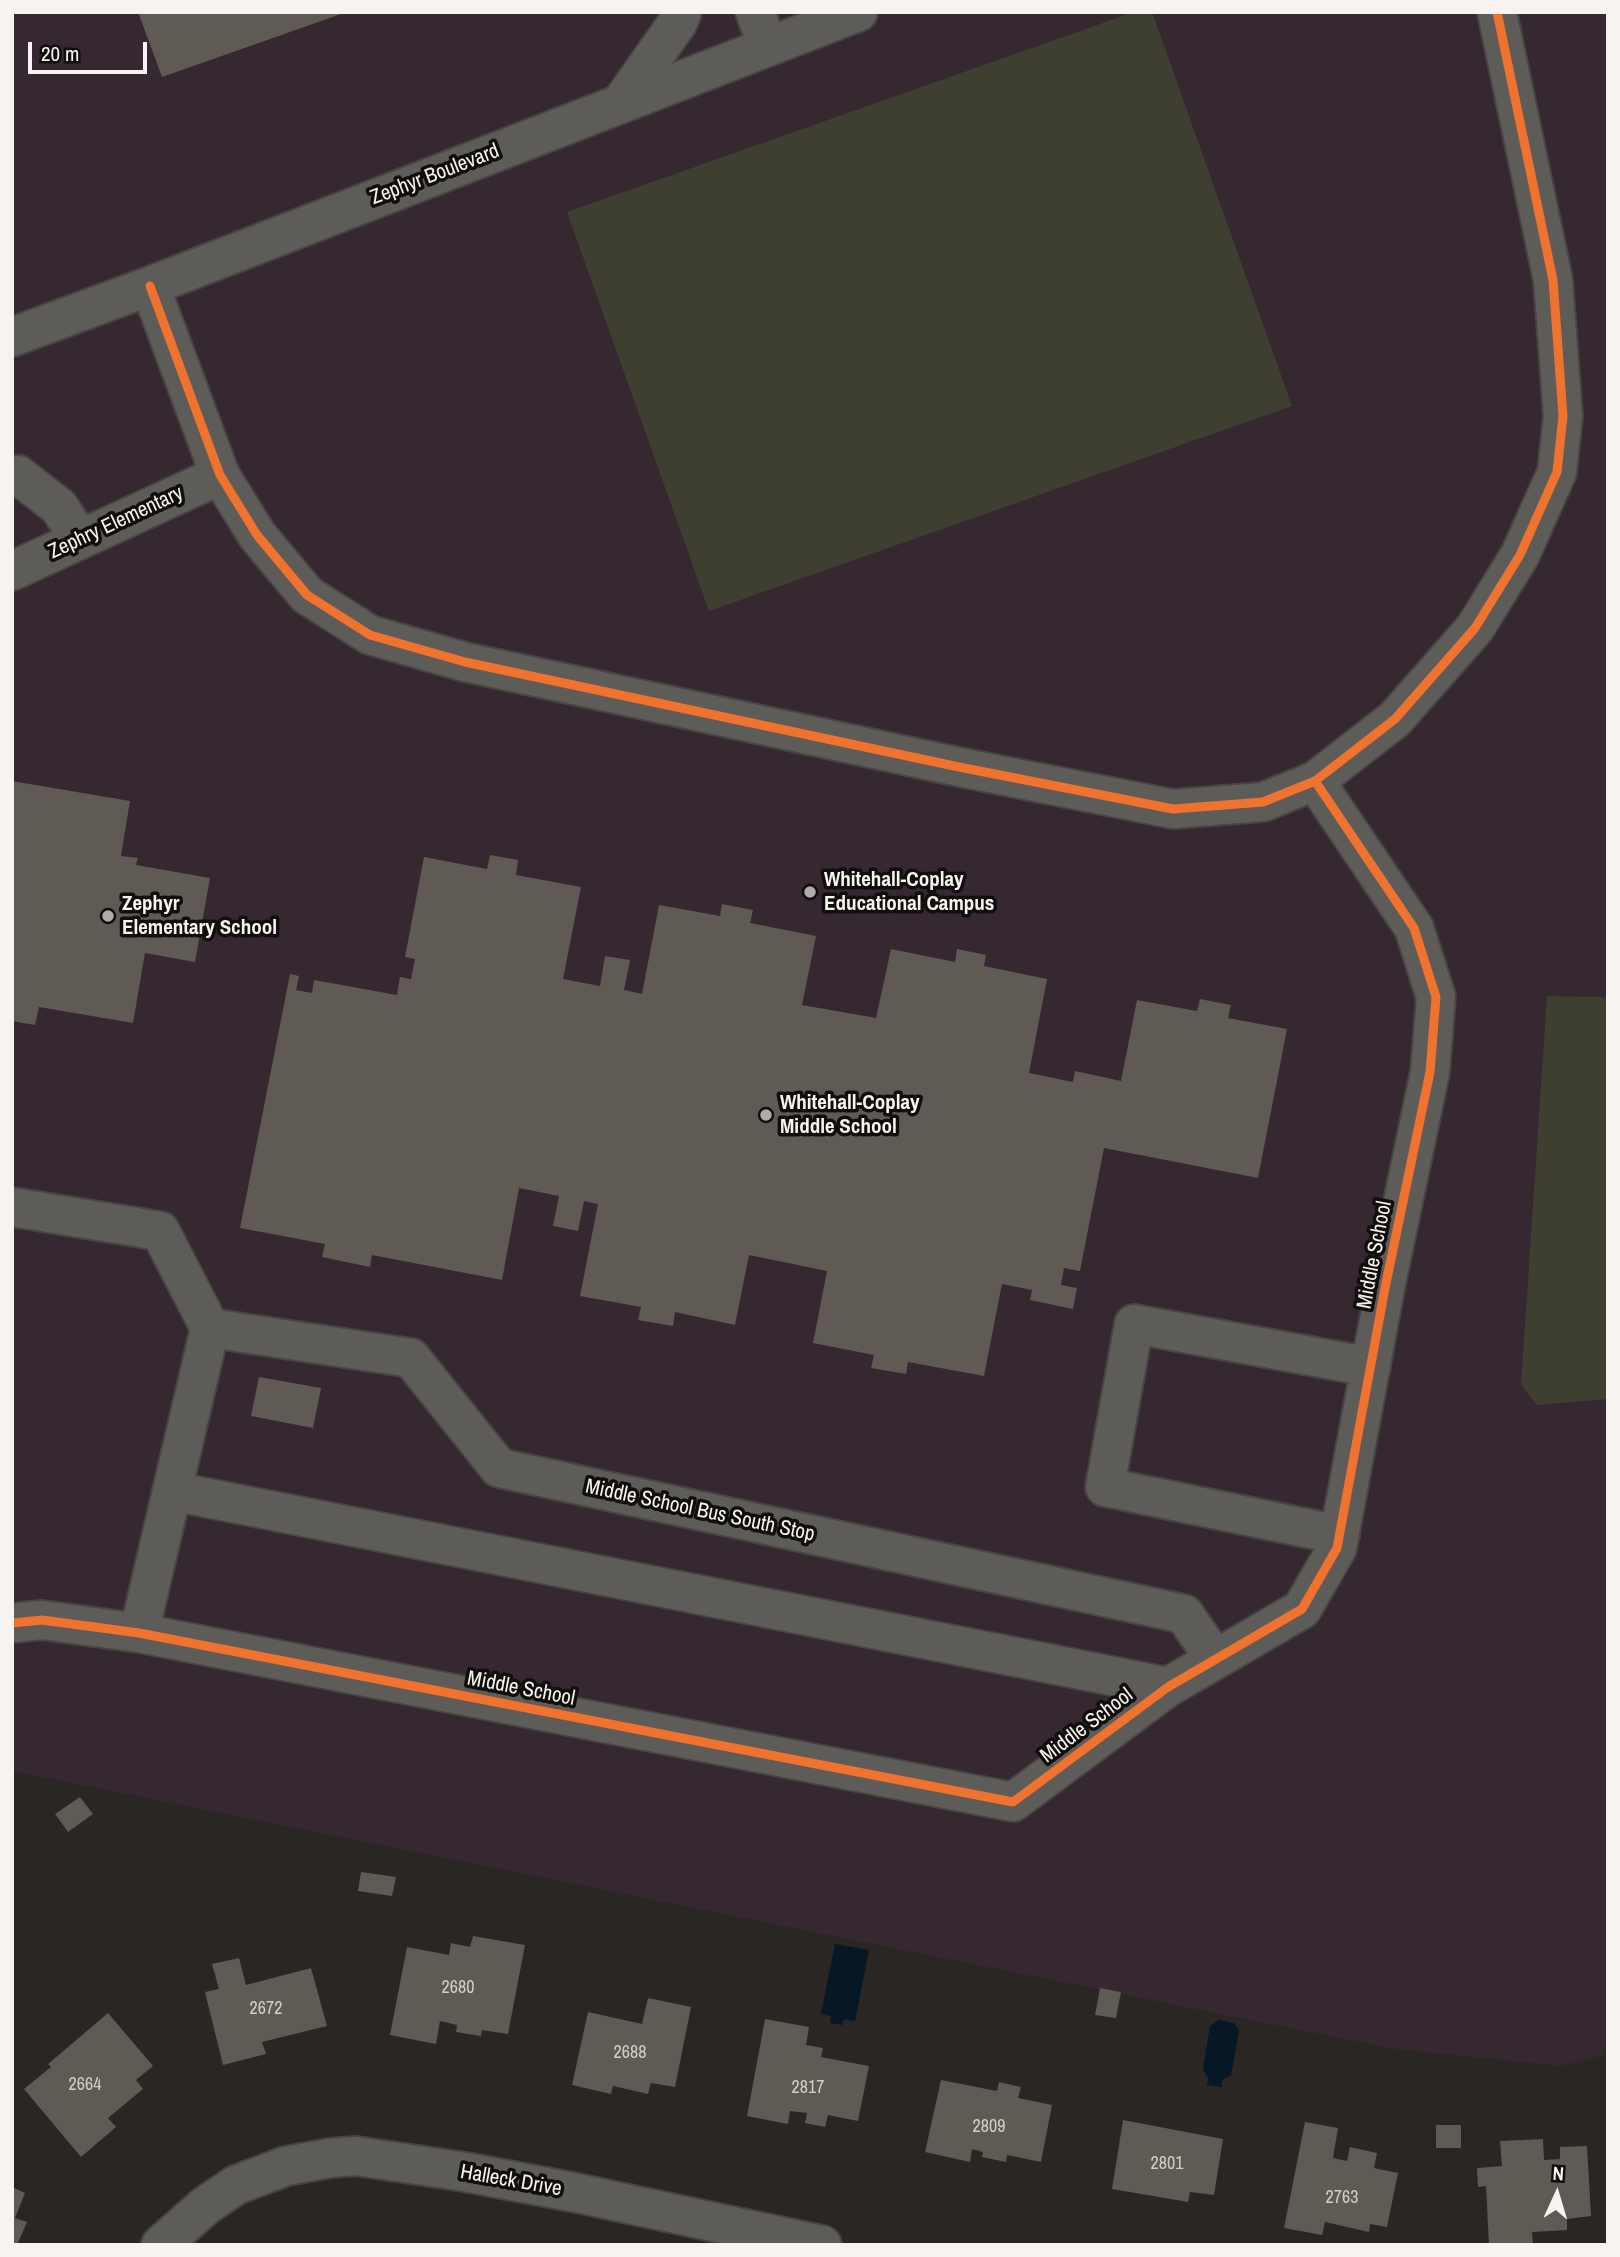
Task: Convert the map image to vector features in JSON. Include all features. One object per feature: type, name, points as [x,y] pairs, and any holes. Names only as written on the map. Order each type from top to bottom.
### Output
[{"type":"street","points":[[621,103],[678,22],[682,12]]},
{"type":"street","name":"Zephyr Boulevard","points":[[12,337],[621,103],[761,29],[858,12]]},
{"type":"street","points":[[149,286],[220,475],[257,534],[307,595],[370,635],[465,662],[959,767],[1173,809],[1262,802],[1315,782],[1395,719],[1475,628],[1520,555],[1557,472],[1563,416],[1553,280],[1497,12]]},
{"type":"street","points":[[12,477],[18,475],[59,507],[80,539]]},
{"type":"street","name":"Zephry Elementary","points":[[12,571],[220,475]]},
{"type":"street","name":"Middle School","points":[[12,1623],[42,1620],[139,1633],[1013,1802],[1168,1687],[1302,1609],[1338,1548],[1430,1072],[1436,997],[1414,928],[1315,782]]},
{"type":"street","points":[[12,1207],[160,1231],[210,1328],[139,1633]]},
{"type":"street","points":[[1340,1535],[1105,1487],[1134,1324],[1371,1367]]},
{"type":"street","name":"Middle School Bus South Stop","points":[[210,1328],[411,1358],[499,1468],[1184,1614],[1215,1659]]},
{"type":"street","points":[[172,1491],[1168,1687]]},
{"type":"street","name":"Halleck Drive","points":[[161,2245],[205,2206],[236,2185],[286,2166],[356,2156],[478,2175],[678,2230],[822,2245]]},
{"type":"shaded area","name":"Whitehall-Coplay Educational Campus","points":[[12,12],[1608,12],[1608,2054],[1561,2066],[1395,2049],[12,1771]]},
{"type":"green space","points":[[1134,12],[1152,12],[1292,406],[709,611],[567,212]]},
{"type":"green space","points":[[1547,996],[1608,999],[1608,1399],[1537,1405],[1521,1385]]},
{"type":"water","points":[[835,1944],[869,1950],[855,2021],[844,2019],[842,2025],[830,2023],[831,2016],[821,2014]]},
{"type":"water","points":[[1219,2020],[1234,2023],[1239,2031],[1231,2075],[1222,2080],[1222,2087],[1207,2085],[1208,2078],[1203,2069],[1210,2026]]},
{"type":"building","points":[[138,12],[344,12],[344,13],[162,77]]},
{"type":"building","name":"Zephyr Elementary School","points":[[12,781],[130,801],[121,856],[138,858],[136,865],[210,878],[195,962],[145,953],[133,1023],[39,1007],[35,1025],[12,1021]]},
{"type":"building","name":"Whitehall-Coplay Middle School","points":[[490,855],[518,860],[516,875],[581,887],[563,979],[600,986],[605,956],[630,960],[624,990],[642,994],[659,905],[720,916],[722,904],[753,910],[750,923],[816,936],[802,1005],[876,1018],[891,949],[955,962],[957,949],[986,955],[984,966],[1047,979],[1029,1073],[1073,1082],[1075,1071],[1121,1081],[1137,1000],[1197,1011],[1200,999],[1231,1005],[1228,1018],[1287,1029],[1258,1178],[1104,1148],[1080,1271],[1064,1268],[1061,1285],[1077,1288],[1073,1309],[1030,1300],[1032,1290],[1002,1284],[984,1376],[908,1362],[906,1374],[871,1368],[874,1355],[813,1343],[827,1271],[749,1255],[735,1325],[675,1312],[673,1326],[638,1320],[641,1307],[580,1296],[598,1204],[584,1201],[578,1231],[553,1226],[559,1196],[519,1188],[502,1280],[372,1255],[370,1267],[322,1257],[325,1244],[240,1228],[290,974],[299,976],[296,990],[312,993],[314,980],[397,995],[400,977],[411,979],[415,959],[405,957],[424,857],[487,869]]},
{"type":"building","points":[[259,1377],[321,1388],[313,1428],[251,1416]]},
{"type":"building","points":[[80,1797],[93,1814],[68,1832],[55,1814]]},
{"type":"building","points":[[361,1872],[396,1877],[392,1896],[358,1891]]},
{"type":"building","points":[[473,1936],[525,1945],[508,2034],[482,2030],[481,2036],[456,2032],[457,2025],[440,2021],[436,2044],[390,2035],[407,1947],[449,1955],[451,1943],[470,1947]]},
{"type":"building","points":[[239,1958],[246,1985],[311,1968],[327,2026],[262,2042],[266,2054],[223,2065],[205,1992],[219,1989],[212,1964]]},
{"type":"building","points":[[1100,1988],[1121,1992],[1116,2018],[1095,2015]]},
{"type":"building","points":[[648,1998],[691,2007],[675,2087],[651,2083],[648,2094],[613,2086],[611,2094],[572,2085],[588,2012],[642,2024]]},
{"type":"building","points":[[108,2013],[153,2066],[136,2080],[143,2089],[108,2118],[116,2127],[81,2157],[24,2089],[51,2067],[48,2064]]},
{"type":"building","points":[[765,2019],[809,2027],[806,2045],[823,2048],[821,2057],[869,2066],[858,2121],[828,2115],[825,2127],[805,2123],[807,2113],[790,2111],[788,2124],[747,2116]]},
{"type":"building","points":[[941,2080],[997,2091],[999,2082],[1021,2087],[1018,2098],[1052,2105],[1041,2162],[1007,2155],[1006,2162],[982,2157],[983,2152],[972,2149],[970,2162],[925,2152]]},
{"type":"building","points":[[1123,2120],[1223,2139],[1214,2195],[1190,2192],[1188,2202],[1112,2189]]},
{"type":"building","points":[[1305,2122],[1338,2128],[1333,2158],[1347,2161],[1350,2147],[1377,2153],[1374,2168],[1398,2173],[1387,2227],[1370,2224],[1369,2232],[1325,2222],[1322,2235],[1284,2228]]},
{"type":"building","points":[[1436,2125],[1461,2125],[1461,2148],[1436,2148]]},
{"type":"building","points":[[1543,2139],[1544,2160],[1560,2159],[1560,2147],[1587,2146],[1591,2216],[1567,2219],[1567,2230],[1532,2232],[1533,2245],[1489,2245],[1486,2186],[1478,2187],[1477,2168],[1502,2166],[1500,2141]]},
{"type":"building","points":[[12,2187],[25,2193],[15,2218],[27,2222],[17,2245],[12,2245]]},
{"type":"cycle path","points":[[150,286],[220,475],[257,535],[307,595],[370,635],[465,662],[959,767],[1173,809],[1263,802],[1315,781],[1395,719],[1475,628],[1520,555],[1557,472],[1563,416],[1553,280],[1497,12]]},
{"type":"cycle path","points":[[12,1623],[42,1620],[139,1633],[1013,1802],[1168,1687],[1302,1609],[1337,1548],[1385,1288],[1430,1072],[1436,997],[1414,928],[1315,781]]},
{"type":"place","name":"Whitehall-Coplay Educational Campus","points":[[810,892]]},
{"type":"place","name":"Zephyr Elementary School","points":[[108,916]]},
{"type":"place","name":"Whitehall-Coplay Middle School","points":[[766,1115]]}]
